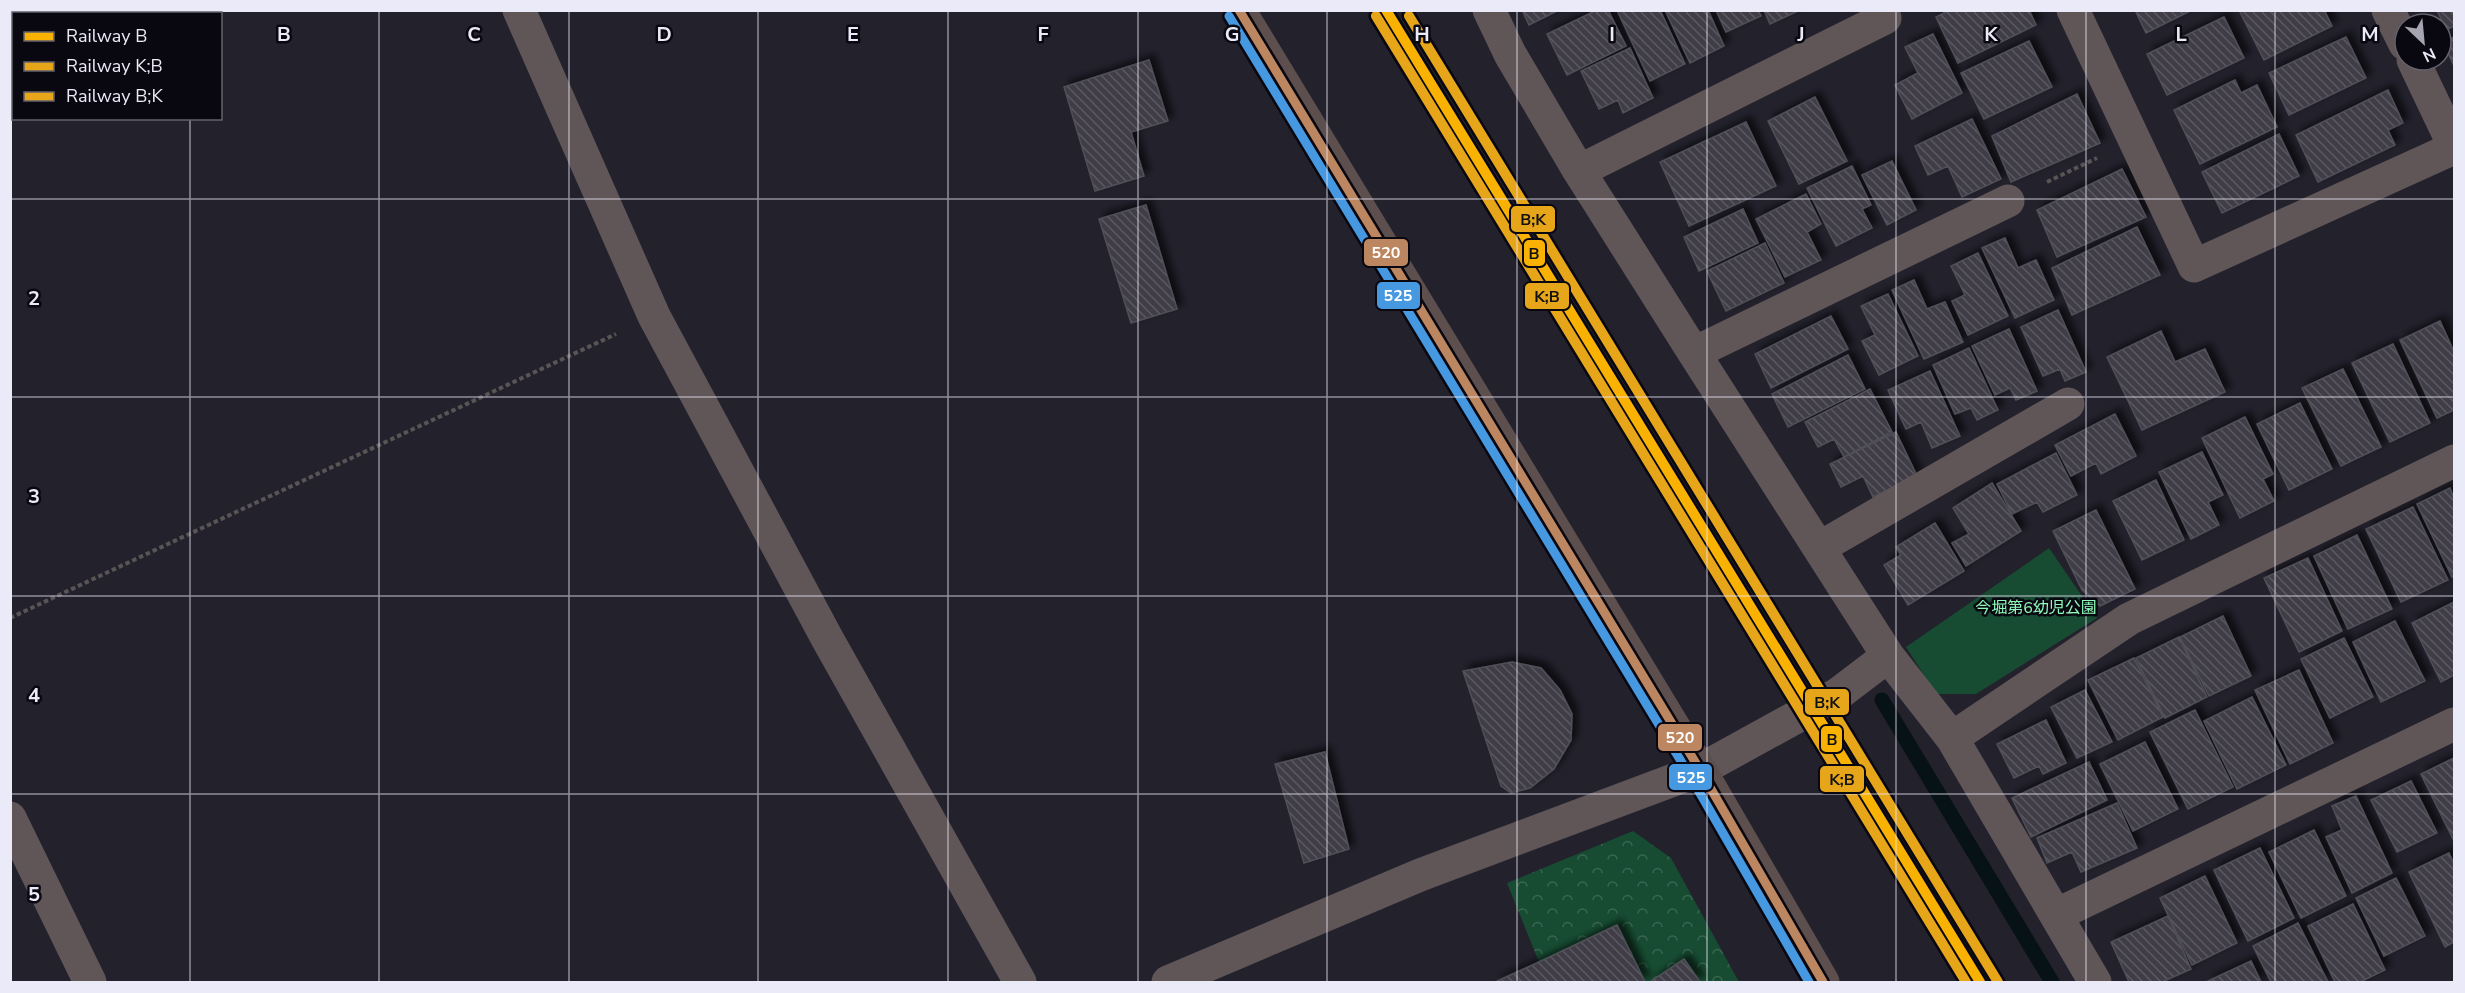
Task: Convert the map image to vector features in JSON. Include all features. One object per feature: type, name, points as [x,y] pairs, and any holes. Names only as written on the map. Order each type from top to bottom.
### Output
[{"type":"street","points":[[519,10],[654,316],[828,640],[1020,982]]},
{"type":"street","points":[[1239,10],[1700,770],[1823,982]]},
{"type":"street","points":[[1488,10],[1579,171],[1888,656],[1952,738],[2095,982]]},
{"type":"street","points":[[2073,10],[2194,266],[2454,147],[2419,72]]},
{"type":"street","points":[[1579,171],[1885,18]]},
{"type":"street","points":[[1694,353],[2008,201]]},
{"type":"street","points":[[1819,548],[2068,404]]},
{"type":"street","points":[[1952,738],[2129,619],[2454,461]]},
{"type":"street","points":[[1168,982],[1420,875],[1700,770],[1838,694],[1888,656]]},
{"type":"street","points":[[2056,915],[2454,724]]},
{"type":"street","points":[[10,818],[90,982]]},
{"type":"path","points":[[2008,201],[2135,139]]},
{"type":"path","points":[[10,618],[654,316]]},
{"type":"green space","name":"今堀第6幼児公園","points":[[2049,548],[2097,618],[1976,694],[1936,694],[1906,647]]},
{"type":"green space","points":[[1633,831],[1671,858],[1739,982],[1700,982],[1684,959],[1650,982],[1645,982],[1617,925],[1539,962],[1507,883]]},
{"type":"building","points":[[1522,10],[1559,10],[1529,25]]},
{"type":"building","points":[[1597,10],[1608,10],[1626,46],[1567,75],[1547,34]]},
{"type":"building","points":[[1617,10],[1660,10],[1685,64],[1650,81]]},
{"type":"building","points":[[1665,10],[1708,10],[1724,46],[1690,63]]},
{"type":"building","points":[[1716,10],[1758,10],[1761,16],[1726,32]]},
{"type":"building","points":[[1764,10],[1800,10],[1770,24]]},
{"type":"building","points":[[1950,10],[2029,10],[2036,25],[1958,63],[1936,17]]},
{"type":"building","points":[[2135,10],[2192,10],[2146,33]]},
{"type":"building","points":[[2239,10],[2324,10],[2332,26],[2264,60]]},
{"type":"building","points":[[2437,10],[2454,10],[2454,26],[2453,12],[2438,12]]},
{"type":"building","points":[[2224,17],[2244,58],[2167,95],[2147,54]]},
{"type":"building","points":[[1933,34],[1962,93],[1912,119],[1895,85],[1918,73],[1905,47]]},
{"type":"building","points":[[2346,37],[2366,78],[2289,115],[2269,73]]},
{"type":"building","points":[[2454,37],[2454,66],[2453,64]]},
{"type":"building","points":[[2029,41],[2052,87],[1984,119],[1961,73]]},
{"type":"building","points":[[1630,48],[1653,98],[1623,113],[1618,100],[1599,109],[1581,71]]},
{"type":"building","points":[[1149,60],[1168,121],[1131,132],[1144,176],[1095,191],[1064,87]]},
{"type":"building","points":[[2235,80],[2241,93],[2257,85],[2277,127],[2200,164],[2174,110]]},
{"type":"building","points":[[2388,90],[2403,123],[2388,130],[2395,145],[2318,182],[2296,135]]},
{"type":"building","points":[[2077,94],[2100,143],[2011,182],[1992,136]]},
{"type":"building","points":[[1815,97],[1847,161],[1799,184],[1768,121]]},
{"type":"building","points":[[1972,119],[2001,179],[1962,197],[1948,166],[1928,175],[1915,146]]},
{"type":"building","points":[[1746,122],[1776,186],[1689,226],[1660,162]]},
{"type":"building","points":[[2279,134],[2299,176],[2222,213],[2202,172]]},
{"type":"building","points":[[1892,161],[1916,210],[1887,225],[1862,175]]},
{"type":"building","points":[[1852,166],[1871,205],[1862,209],[1872,228],[1836,246],[1807,188]]},
{"type":"building","points":[[2122,169],[2146,217],[2057,257],[2037,210]]},
{"type":"building","points":[[1806,194],[1821,224],[1807,232],[1821,260],[1785,277],[1756,219]]},
{"type":"building","points":[[1146,205],[1177,309],[1131,323],[1099,219]]},
{"type":"building","points":[[1743,209],[1758,243],[1699,271],[1684,237]]},
{"type":"building","points":[[2137,227],[2160,275],[2072,315],[2052,268]]},
{"type":"building","points":[[2005,238],[2018,268],[2036,260],[2054,300],[2015,318],[1982,248]]},
{"type":"building","points":[[1765,243],[1784,283],[1726,311],[1707,271]]},
{"type":"building","points":[[1978,253],[2008,316],[1968,335],[1952,301],[1965,295],[1951,266]]},
{"type":"building","points":[[1914,280],[1927,309],[1945,302],[1963,342],[1924,359],[1892,290]]},
{"type":"building","points":[[1888,294],[1918,356],[1879,375],[1862,341],[1875,335],[1861,306]]},
{"type":"building","points":[[2058,310],[2086,372],[2065,381],[2060,369],[2043,376],[2021,327]]},
{"type":"building","points":[[1831,316],[1848,349],[1771,388],[1755,354]]},
{"type":"building","points":[[2440,321],[2454,352],[2454,410],[2437,418],[2400,340]]},
{"type":"building","points":[[2009,329],[2037,391],[2016,400],[2010,388],[1995,395],[1972,346]]},
{"type":"building","points":[[2161,331],[2175,362],[2205,349],[2225,392],[2142,430],[2107,357]]},
{"type":"building","points":[[2393,344],[2430,423],[2390,442],[2352,363]]},
{"type":"building","points":[[1969,348],[1998,410],[1977,420],[1971,408],[1955,414],[1933,365]]},
{"type":"building","points":[[1848,355],[1865,389],[1788,427],[1772,394]]},
{"type":"building","points":[[2343,369],[2381,447],[2341,466],[2302,388]]},
{"type":"building","points":[[1930,371],[1960,436],[1932,448],[1921,422],[1906,429],[1888,390]]},
{"type":"building","points":[[1870,389],[1892,432],[1844,457],[1834,439],[1818,447],[1805,422]]},
{"type":"building","points":[[2300,403],[2332,469],[2289,490],[2257,424]]},
{"type":"building","points":[[2115,414],[2136,456],[2101,474],[2096,463],[2071,476],[2055,445]]},
{"type":"building","points":[[2245,417],[2273,474],[2263,479],[2274,501],[2240,518],[2202,438]]},
{"type":"building","points":[[1896,432],[1917,476],[1873,497],[1863,476],[1841,487],[1830,464]]},
{"type":"building","points":[[2202,452],[2223,495],[2208,502],[2219,525],[2191,539],[2159,472]]},
{"type":"building","points":[[2056,453],[2077,495],[2043,512],[2037,502],[2012,514],[1997,484]]},
{"type":"building","points":[[2156,480],[2184,540],[2142,560],[2113,501]]},
{"type":"building","points":[[1992,483],[2021,531],[1966,566],[1952,543],[1969,534],[1953,508]]},
{"type":"building","points":[[2450,488],[2454,499],[2454,575],[2452,577],[2417,504]]},
{"type":"building","points":[[2413,507],[2448,580],[2401,602],[2366,529]]},
{"type":"building","points":[[2096,510],[2135,589],[2100,606],[2082,590],[2053,531]]},
{"type":"building","points":[[1935,523],[1964,571],[1908,605],[1884,565],[1901,555],[1896,547]]},
{"type":"building","points":[[2357,535],[2392,609],[2348,629],[2314,556]]},
{"type":"building","points":[[2308,558],[2342,631],[2299,652],[2264,578]]},
{"type":"building","points":[[2454,602],[2454,675],[2441,682],[2412,623]]},
{"type":"building","points":[[2223,616],[2251,676],[2209,696],[2180,637]]},
{"type":"building","points":[[2395,621],[2425,681],[2381,702],[2353,642]]},
{"type":"building","points":[[2179,637],[2207,697],[2165,718],[2136,658]]},
{"type":"building","points":[[2344,638],[2373,697],[2330,718],[2301,659]]},
{"type":"building","points":[[2134,658],[2163,717],[2118,740],[2088,680]]},
{"type":"building","points":[[1512,662],[1541,668],[1560,690],[1572,714],[1571,740],[1554,769],[1530,788],[1511,793],[1501,786],[1463,671]]},
{"type":"building","points":[[2299,670],[2333,743],[2290,764],[2255,690]]},
{"type":"building","points":[[2085,690],[2112,742],[2077,758],[2051,707]]},
{"type":"building","points":[[2252,697],[2286,765],[2237,789],[2204,721]]},
{"type":"building","points":[[2195,710],[2233,787],[2188,809],[2150,732]]},
{"type":"building","points":[[2046,720],[2066,763],[2043,774],[2039,766],[2014,778],[1997,744]]},
{"type":"building","points":[[2145,742],[2178,809],[2133,831],[2100,764]]},
{"type":"building","points":[[1325,752],[1349,849],[1304,863],[1275,764]]},
{"type":"building","points":[[2454,758],[2454,841],[2421,774]]},
{"type":"building","points":[[2089,762],[2107,800],[2031,837],[2012,798]]},
{"type":"building","points":[[2411,781],[2437,833],[2397,852],[2371,800]]},
{"type":"building","points":[[2356,796],[2392,873],[2352,893],[2326,837],[2342,830],[2332,806]]},
{"type":"building","points":[[2117,803],[2137,848],[2081,872],[2072,852],[2047,863],[2037,838]]},
{"type":"building","points":[[2314,830],[2346,896],[2301,918],[2269,852]]},
{"type":"building","points":[[2260,848],[2294,918],[2248,941],[2214,870]]},
{"type":"building","points":[[2449,853],[2454,864],[2454,942],[2445,947],[2409,872]]},
{"type":"building","points":[[2205,876],[2237,943],[2192,965],[2160,898]]},
{"type":"building","points":[[2396,878],[2425,936],[2384,956],[2356,898]]},
{"type":"building","points":[[2353,904],[2385,970],[2360,982],[2335,982],[2308,926]]},
{"type":"building","points":[[2168,916],[2191,969],[2162,982],[2129,982],[2111,942]]},
{"type":"building","points":[[2298,923],[2328,982],[2271,982],[2253,946]]},
{"type":"building","points":[[1617,925],[1645,982],[1495,982],[1539,962]]},
{"type":"building","points":[[1684,959],[1700,982],[1650,982]]},
{"type":"building","points":[[2251,961],[2261,982],[2206,982]]},
{"type":"waterway","points":[[1882,700],[2052,982]]},
{"type":"rail line","name":"B","points":[[1386,10],[1980,982]]},
{"type":"rail line","name":"K;B","points":[[1376,16],[1966,982]]},
{"type":"rail line","name":"B;K","points":[[1409,16],[1998,982]]},
{"type":"transit line","name":"520","points":[[1239,10],[1700,770],[1823,982]]},
{"type":"transit line","name":"525","points":[[1229,16],[1690,776],[1809,982]]}]
